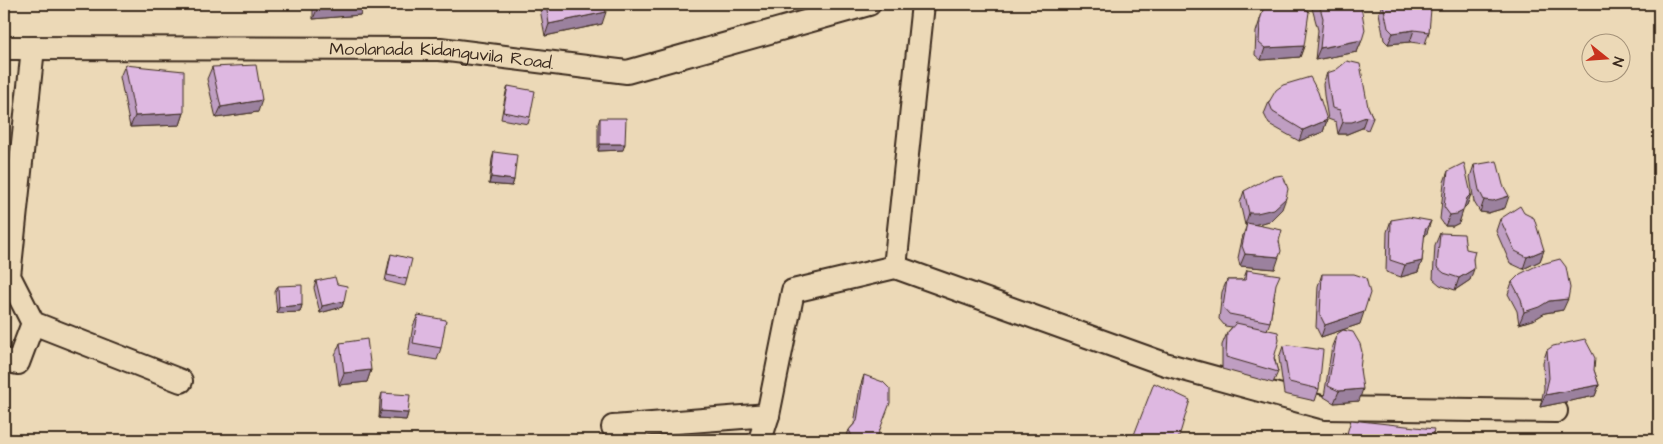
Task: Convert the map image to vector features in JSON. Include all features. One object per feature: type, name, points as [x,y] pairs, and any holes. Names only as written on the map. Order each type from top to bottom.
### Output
[{"type":"street","name":"Moolanada Kidanguvila Road.","points":[[4,48],[440,49],[627,72],[869,4]]},
{"type":"street","points":[[895,267],[923,4]]},
{"type":"street","points":[[32,48],[9,276],[33,323],[181,381]]},
{"type":"street","points":[[760,440],[768,416],[793,291],[895,267],[1165,364],[1325,408],[1556,411]]},
{"type":"street","points":[[4,360],[18,363],[33,323]]},
{"type":"street","points":[[613,427],[768,416]]},
{"type":"building","points":[[318,4],[355,4],[318,7]]},
{"type":"building","points":[[546,4],[604,4],[606,12],[549,24]]},
{"type":"building","points":[[1265,4],[1304,7],[1309,12],[1304,46],[1265,48],[1259,43],[1260,20]]},
{"type":"building","points":[[1319,4],[1359,4],[1365,30],[1362,40],[1320,48],[1323,18]]},
{"type":"building","points":[[1383,4],[1429,4],[1431,9],[1429,32],[1414,30],[1393,33],[1388,28]]},
{"type":"building","points":[[1347,61],[1360,64],[1368,107],[1373,118],[1366,117],[1352,122],[1343,122],[1340,110],[1332,108],[1327,73],[1336,70]]},
{"type":"building","points":[[125,65],[184,71],[184,113],[135,116]]},
{"type":"building","points":[[256,65],[262,100],[221,107],[212,67]]},
{"type":"building","points":[[1310,77],[1318,92],[1327,120],[1303,130],[1273,112],[1269,102],[1276,90],[1283,85]]},
{"type":"building","points":[[508,86],[535,91],[530,117],[503,112]]},
{"type":"building","points":[[600,118],[626,118],[625,144],[600,144]]},
{"type":"building","points":[[494,152],[517,155],[514,180],[491,177]]},
{"type":"building","points":[[1497,161],[1503,185],[1509,196],[1493,201],[1484,200],[1479,190],[1474,165]]},
{"type":"building","points":[[1464,163],[1471,194],[1467,198],[1463,211],[1450,215],[1444,207],[1448,171]]},
{"type":"building","points":[[1283,175],[1288,189],[1286,198],[1274,209],[1249,213],[1244,191],[1270,177]]},
{"type":"building","points":[[1520,206],[1524,213],[1534,218],[1544,250],[1527,257],[1515,251],[1500,219]]},
{"type":"building","points":[[1409,217],[1431,221],[1425,230],[1422,261],[1405,265],[1390,260],[1391,220]]},
{"type":"building","points":[[1247,223],[1282,230],[1279,241],[1281,251],[1279,257],[1245,254],[1242,246]]},
{"type":"building","points":[[1440,233],[1464,234],[1466,249],[1475,251],[1473,259],[1474,269],[1459,278],[1444,273],[1437,267]]},
{"type":"building","points":[[391,254],[412,259],[407,279],[387,275]]},
{"type":"building","points":[[1560,259],[1566,267],[1570,288],[1568,299],[1549,301],[1524,312],[1521,299],[1512,282],[1520,274],[1538,265]]},
{"type":"building","points":[[1247,270],[1280,275],[1276,284],[1270,322],[1229,314],[1223,307],[1227,280],[1246,280]]},
{"type":"building","points":[[1322,274],[1354,274],[1366,278],[1370,293],[1364,312],[1325,325],[1320,315]]},
{"type":"building","points":[[335,277],[337,284],[347,286],[344,301],[322,306],[316,281]]},
{"type":"building","points":[[302,285],[302,305],[279,307],[278,286]]},
{"type":"building","points":[[418,315],[446,320],[441,348],[413,343]]},
{"type":"building","points":[[1236,323],[1278,332],[1279,340],[1274,358],[1278,372],[1226,357],[1227,333]]},
{"type":"building","points":[[1343,330],[1353,332],[1360,344],[1362,352],[1360,369],[1363,389],[1339,391],[1328,386],[1337,334]]},
{"type":"building","points":[[367,339],[371,370],[344,373],[340,343]]},
{"type":"building","points":[[1585,339],[1595,358],[1594,370],[1599,385],[1545,395],[1549,378],[1547,350],[1553,346]]},
{"type":"building","points":[[1289,345],[1323,350],[1319,389],[1289,382],[1283,346]]},
{"type":"building","points":[[864,375],[883,382],[890,389],[890,403],[876,440],[854,440],[849,430],[857,421]]},
{"type":"building","points":[[1154,383],[1190,400],[1178,440],[1132,440]]},
{"type":"building","points":[[382,393],[410,395],[408,413],[381,411]]},
{"type":"building","points":[[1351,420],[1434,429],[1432,440],[1345,440]]}]
